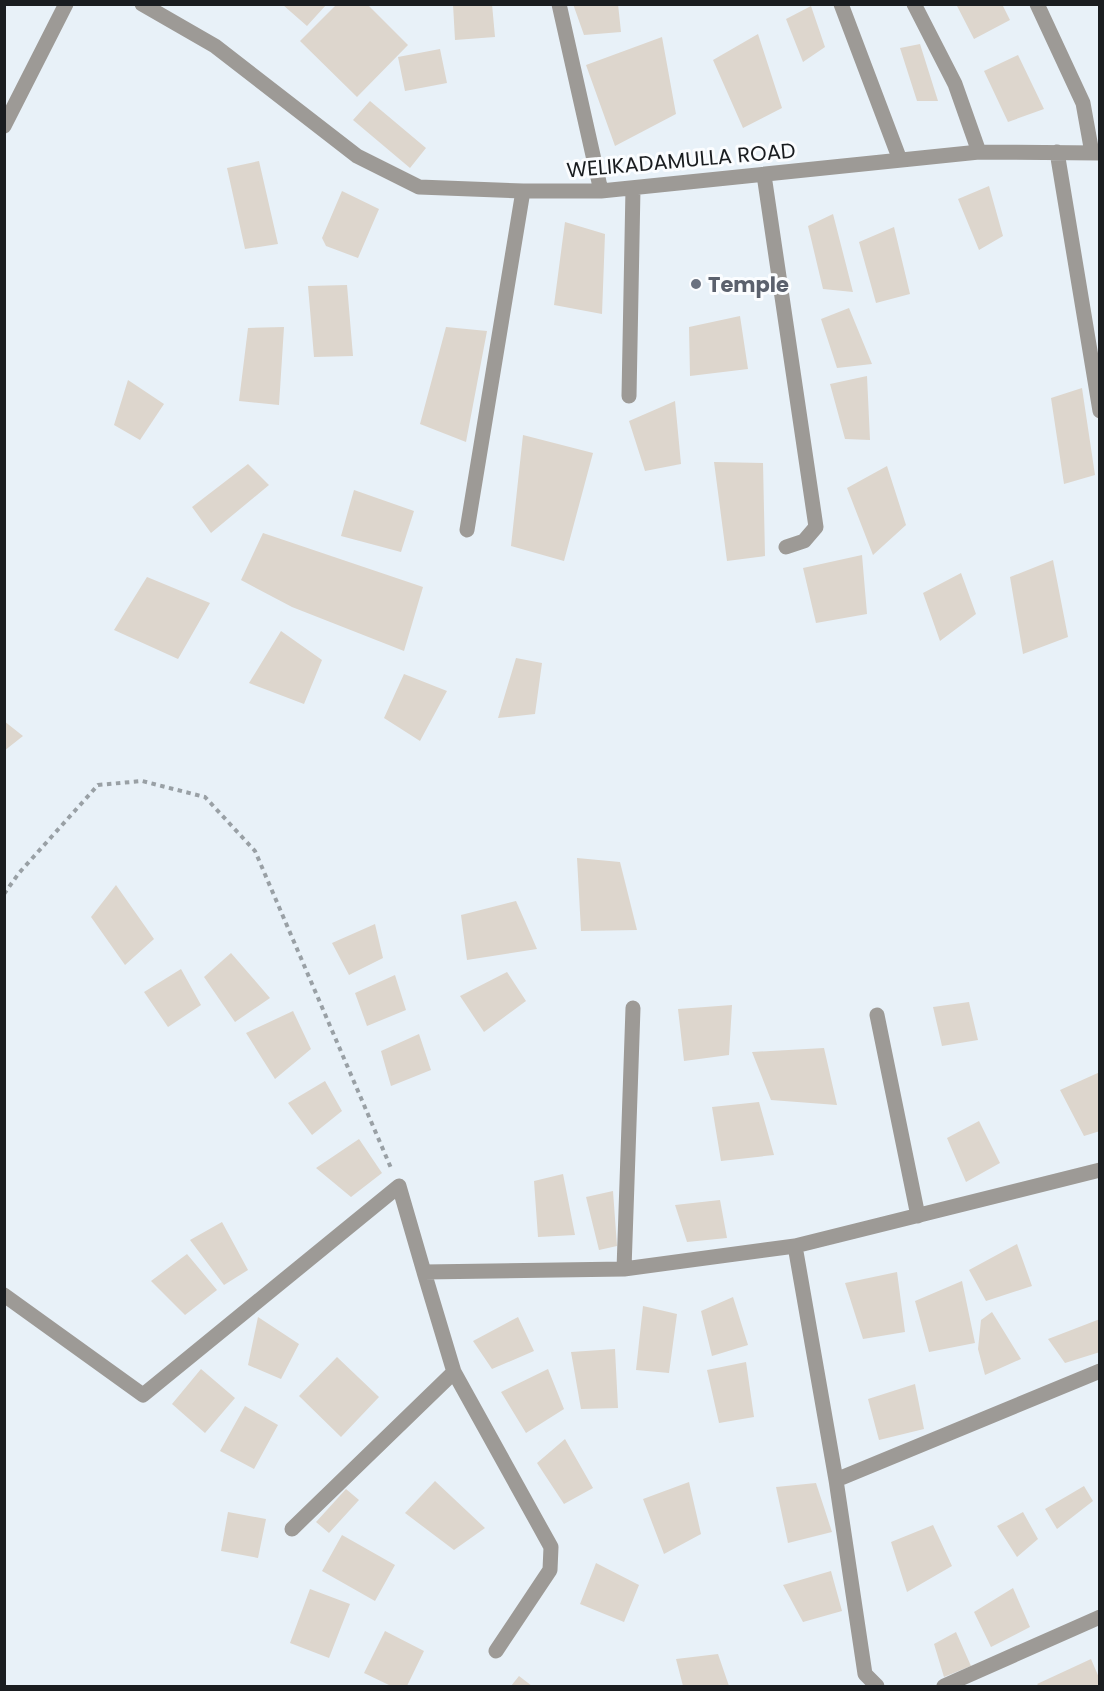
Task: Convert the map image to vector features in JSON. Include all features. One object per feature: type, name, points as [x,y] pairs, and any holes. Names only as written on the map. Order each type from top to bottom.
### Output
[{"type":"street","points":[[4,126],[66,4]]},
{"type":"street","name":"WELIKADAMULLA ROAD","points":[[142,4],[215,46],[357,156],[419,187],[600,191],[979,152],[1096,153]]},
{"type":"street","points":[[559,4],[600,191]]},
{"type":"street","points":[[841,4],[900,160]]},
{"type":"street","points":[[914,4],[955,84],[979,152]]},
{"type":"street","points":[[1036,4],[1083,103],[1096,153]]},
{"type":"street","points":[[1057,152],[1100,411]]},
{"type":"street","points":[[764,175],[816,527],[804,541],[786,547]]},
{"type":"street","points":[[629,396],[633,188]]},
{"type":"street","points":[[467,530],[523,191]]},
{"type":"street","points":[[624,1269],[633,1008]]},
{"type":"street","points":[[877,1015],[918,1216]]},
{"type":"street","points":[[424,1272],[624,1269],[795,1246],[1100,1170]]},
{"type":"street","points":[[4,1294],[143,1395],[399,1186],[454,1372],[551,1547],[550,1570],[496,1651]]},
{"type":"street","points":[[795,1246],[836,1480],[865,1674],[877,1686]]},
{"type":"street","points":[[836,1480],[1100,1371]]},
{"type":"street","points":[[292,1529],[454,1372]]},
{"type":"street","points":[[944,1686],[1100,1617]]},
{"type":"path","points":[[4,894],[19,873],[98,785],[142,781],[205,797],[255,851],[399,1186]]},
{"type":"building","points":[[337,4],[367,4],[408,45],[357,97],[300,41]]},
{"type":"building","points":[[453,4],[492,4],[495,37],[455,40]]},
{"type":"building","points":[[573,4],[618,4],[621,32],[584,35]]},
{"type":"building","points":[[956,4],[1002,4],[1010,20],[974,39]]},
{"type":"building","points":[[283,5],[326,5],[307,26]]},
{"type":"building","points":[[811,6],[825,47],[803,62],[786,19]]},
{"type":"building","points":[[758,34],[782,108],[743,128],[713,60]]},
{"type":"building","points":[[662,37],[676,114],[615,146],[586,65]]},
{"type":"building","points":[[920,44],[938,101],[917,101],[900,48]]},
{"type":"building","points":[[440,49],[447,83],[405,91],[398,57]]},
{"type":"building","points":[[1018,55],[1044,109],[1008,122],[984,71]]},
{"type":"building","points":[[370,101],[426,148],[410,168],[353,120]]},
{"type":"building","points":[[259,161],[278,244],[245,249],[227,168]]},
{"type":"building","points":[[989,186],[1003,236],[979,250],[958,199]]},
{"type":"building","points":[[342,191],[379,209],[358,258],[326,246],[322,238]]},
{"type":"building","points":[[833,214],[853,292],[823,289],[808,226]]},
{"type":"building","points":[[565,222],[605,234],[602,314],[554,305]]},
{"type":"building","points":[[894,227],[910,294],[876,303],[859,242]]},
{"type":"building","points":[[347,285],[353,356],[314,357],[308,286]]},
{"type":"building","points":[[849,308],[872,364],[837,368],[821,319]]},
{"type":"building","points":[[740,316],[748,369],[690,376],[689,327]]},
{"type":"building","points":[[284,327],[279,405],[239,401],[248,328]]},
{"type":"building","points":[[446,327],[487,331],[466,442],[420,424]]},
{"type":"building","points":[[867,376],[870,440],[845,439],[830,384]]},
{"type":"building","points":[[128,380],[164,404],[140,440],[114,425]]},
{"type":"building","points":[[1082,388],[1095,475],[1064,484],[1051,398]]},
{"type":"building","points":[[675,401],[681,464],[645,471],[629,421]]},
{"type":"building","points":[[523,435],[593,453],[564,561],[511,546]]},
{"type":"building","points":[[714,462],[763,463],[765,556],[727,561]]},
{"type":"building","points":[[248,464],[269,485],[211,533],[192,507]]},
{"type":"building","points":[[887,466],[906,525],[873,555],[847,488]]},
{"type":"building","points":[[354,490],[414,511],[401,552],[341,536]]},
{"type":"building","points":[[263,533],[423,587],[404,651],[292,607],[241,580]]},
{"type":"building","points":[[862,555],[867,614],[816,623],[803,568]]},
{"type":"building","points":[[1053,560],[1068,637],[1023,654],[1010,577]]},
{"type":"building","points":[[961,573],[976,614],[940,641],[923,593]]},
{"type":"building","points":[[147,577],[210,603],[178,659],[114,630]]},
{"type":"building","points":[[281,631],[322,660],[304,704],[249,683]]},
{"type":"building","points":[[516,658],[542,663],[535,714],[498,718]]},
{"type":"building","points":[[404,674],[447,691],[420,741],[384,718]]},
{"type":"building","points":[[4,721],[23,736],[4,751]]},
{"type":"building","points":[[577,858],[620,862],[637,930],[581,931]]},
{"type":"building","points":[[116,885],[154,939],[125,965],[91,917]]},
{"type":"building","points":[[516,901],[537,949],[467,960],[461,915]]},
{"type":"building","points":[[375,924],[383,958],[349,975],[332,943]]},
{"type":"building","points":[[231,953],[270,998],[235,1022],[204,977]]},
{"type":"building","points":[[181,969],[201,1005],[168,1027],[144,992]]},
{"type":"building","points":[[507,972],[526,1001],[484,1032],[460,996]]},
{"type":"building","points":[[395,975],[406,1010],[367,1026],[355,993]]},
{"type":"building","points":[[969,1002],[978,1040],[942,1046],[933,1007]]},
{"type":"building","points":[[732,1005],[729,1055],[684,1061],[678,1009]]},
{"type":"building","points":[[293,1011],[311,1049],[275,1079],[246,1033]]},
{"type":"building","points":[[419,1034],[431,1070],[391,1086],[381,1051]]},
{"type":"building","points":[[824,1048],[837,1105],[771,1100],[752,1052]]},
{"type":"building","points":[[1100,1072],[1100,1131],[1084,1136],[1060,1090]]},
{"type":"building","points":[[325,1081],[342,1111],[312,1135],[288,1103]]},
{"type":"building","points":[[759,1102],[774,1155],[721,1161],[712,1107]]},
{"type":"building","points":[[979,1121],[1000,1163],[966,1182],[947,1138]]},
{"type":"building","points":[[359,1139],[382,1173],[351,1197],[316,1168]]},
{"type":"building","points":[[563,1174],[575,1235],[538,1237],[534,1181]]},
{"type":"building","points":[[613,1191],[617,1246],[599,1250],[586,1197]]},
{"type":"building","points":[[720,1200],[727,1238],[687,1242],[675,1205]]},
{"type":"building","points":[[222,1222],[248,1270],[224,1285],[190,1240]]},
{"type":"building","points":[[1017,1244],[1032,1286],[986,1301],[969,1270]]},
{"type":"building","points":[[187,1254],[217,1290],[185,1315],[151,1281]]},
{"type":"building","points":[[897,1272],[905,1332],[863,1339],[845,1283]]},
{"type":"building","points":[[962,1281],[975,1343],[929,1352],[915,1301]]},
{"type":"building","points":[[733,1297],[748,1345],[712,1356],[701,1311]]},
{"type":"building","points":[[643,1306],[677,1314],[669,1373],[636,1370]]},
{"type":"building","points":[[992,1312],[1021,1359],[985,1375],[978,1349],[981,1320]]},
{"type":"building","points":[[258,1317],[299,1344],[281,1379],[248,1365]]},
{"type":"building","points":[[518,1317],[534,1351],[492,1369],[473,1341]]},
{"type":"building","points":[[1100,1319],[1100,1352],[1065,1363],[1048,1339]]},
{"type":"building","points":[[615,1349],[618,1408],[581,1409],[571,1352]]},
{"type":"building","points":[[337,1357],[379,1397],[341,1437],[299,1396]]},
{"type":"building","points":[[746,1362],[754,1417],[719,1423],[707,1370]]},
{"type":"building","points":[[201,1369],[235,1398],[205,1433],[172,1404]]},
{"type":"building","points":[[548,1369],[564,1409],[526,1433],[501,1392]]},
{"type":"building","points":[[915,1384],[924,1429],[879,1440],[868,1399]]},
{"type":"building","points":[[245,1406],[278,1425],[254,1469],[220,1451]]},
{"type":"building","points":[[565,1439],[593,1488],[564,1504],[537,1463]]},
{"type":"building","points":[[435,1481],[485,1528],[454,1550],[405,1513]]},
{"type":"building","points":[[689,1482],[701,1534],[664,1554],[643,1499]]},
{"type":"building","points":[[816,1483],[832,1532],[788,1543],[776,1487]]},
{"type":"building","points":[[1084,1486],[1093,1501],[1057,1529],[1045,1509]]},
{"type":"building","points":[[346,1489],[359,1500],[329,1533],[316,1522]]},
{"type":"building","points":[[228,1512],[266,1519],[258,1558],[221,1551]]},
{"type":"building","points":[[1023,1512],[1038,1539],[1017,1557],[997,1526]]},
{"type":"building","points":[[933,1525],[952,1566],[907,1592],[891,1542]]},
{"type":"building","points":[[342,1535],[395,1565],[375,1601],[322,1571]]},
{"type":"building","points":[[596,1563],[639,1585],[624,1622],[580,1604]]},
{"type":"building","points":[[831,1571],[842,1611],[803,1622],[783,1585]]},
{"type":"building","points":[[1013,1588],[1030,1627],[991,1647],[974,1612]]},
{"type":"building","points":[[310,1589],[350,1604],[329,1658],[290,1643]]},
{"type":"building","points":[[385,1631],[424,1651],[407,1686],[391,1686],[364,1673]]},
{"type":"building","points":[[956,1632],[971,1666],[944,1677],[934,1644]]},
{"type":"building","points":[[718,1654],[729,1686],[683,1686],[676,1659]]},
{"type":"building","points":[[1091,1659],[1100,1680],[1100,1686],[1039,1686],[1037,1684]]},
{"type":"building","points":[[519,1676],[532,1686],[511,1686]]},
{"type":"place","name":"Temple","points":[[696,284]]}]
